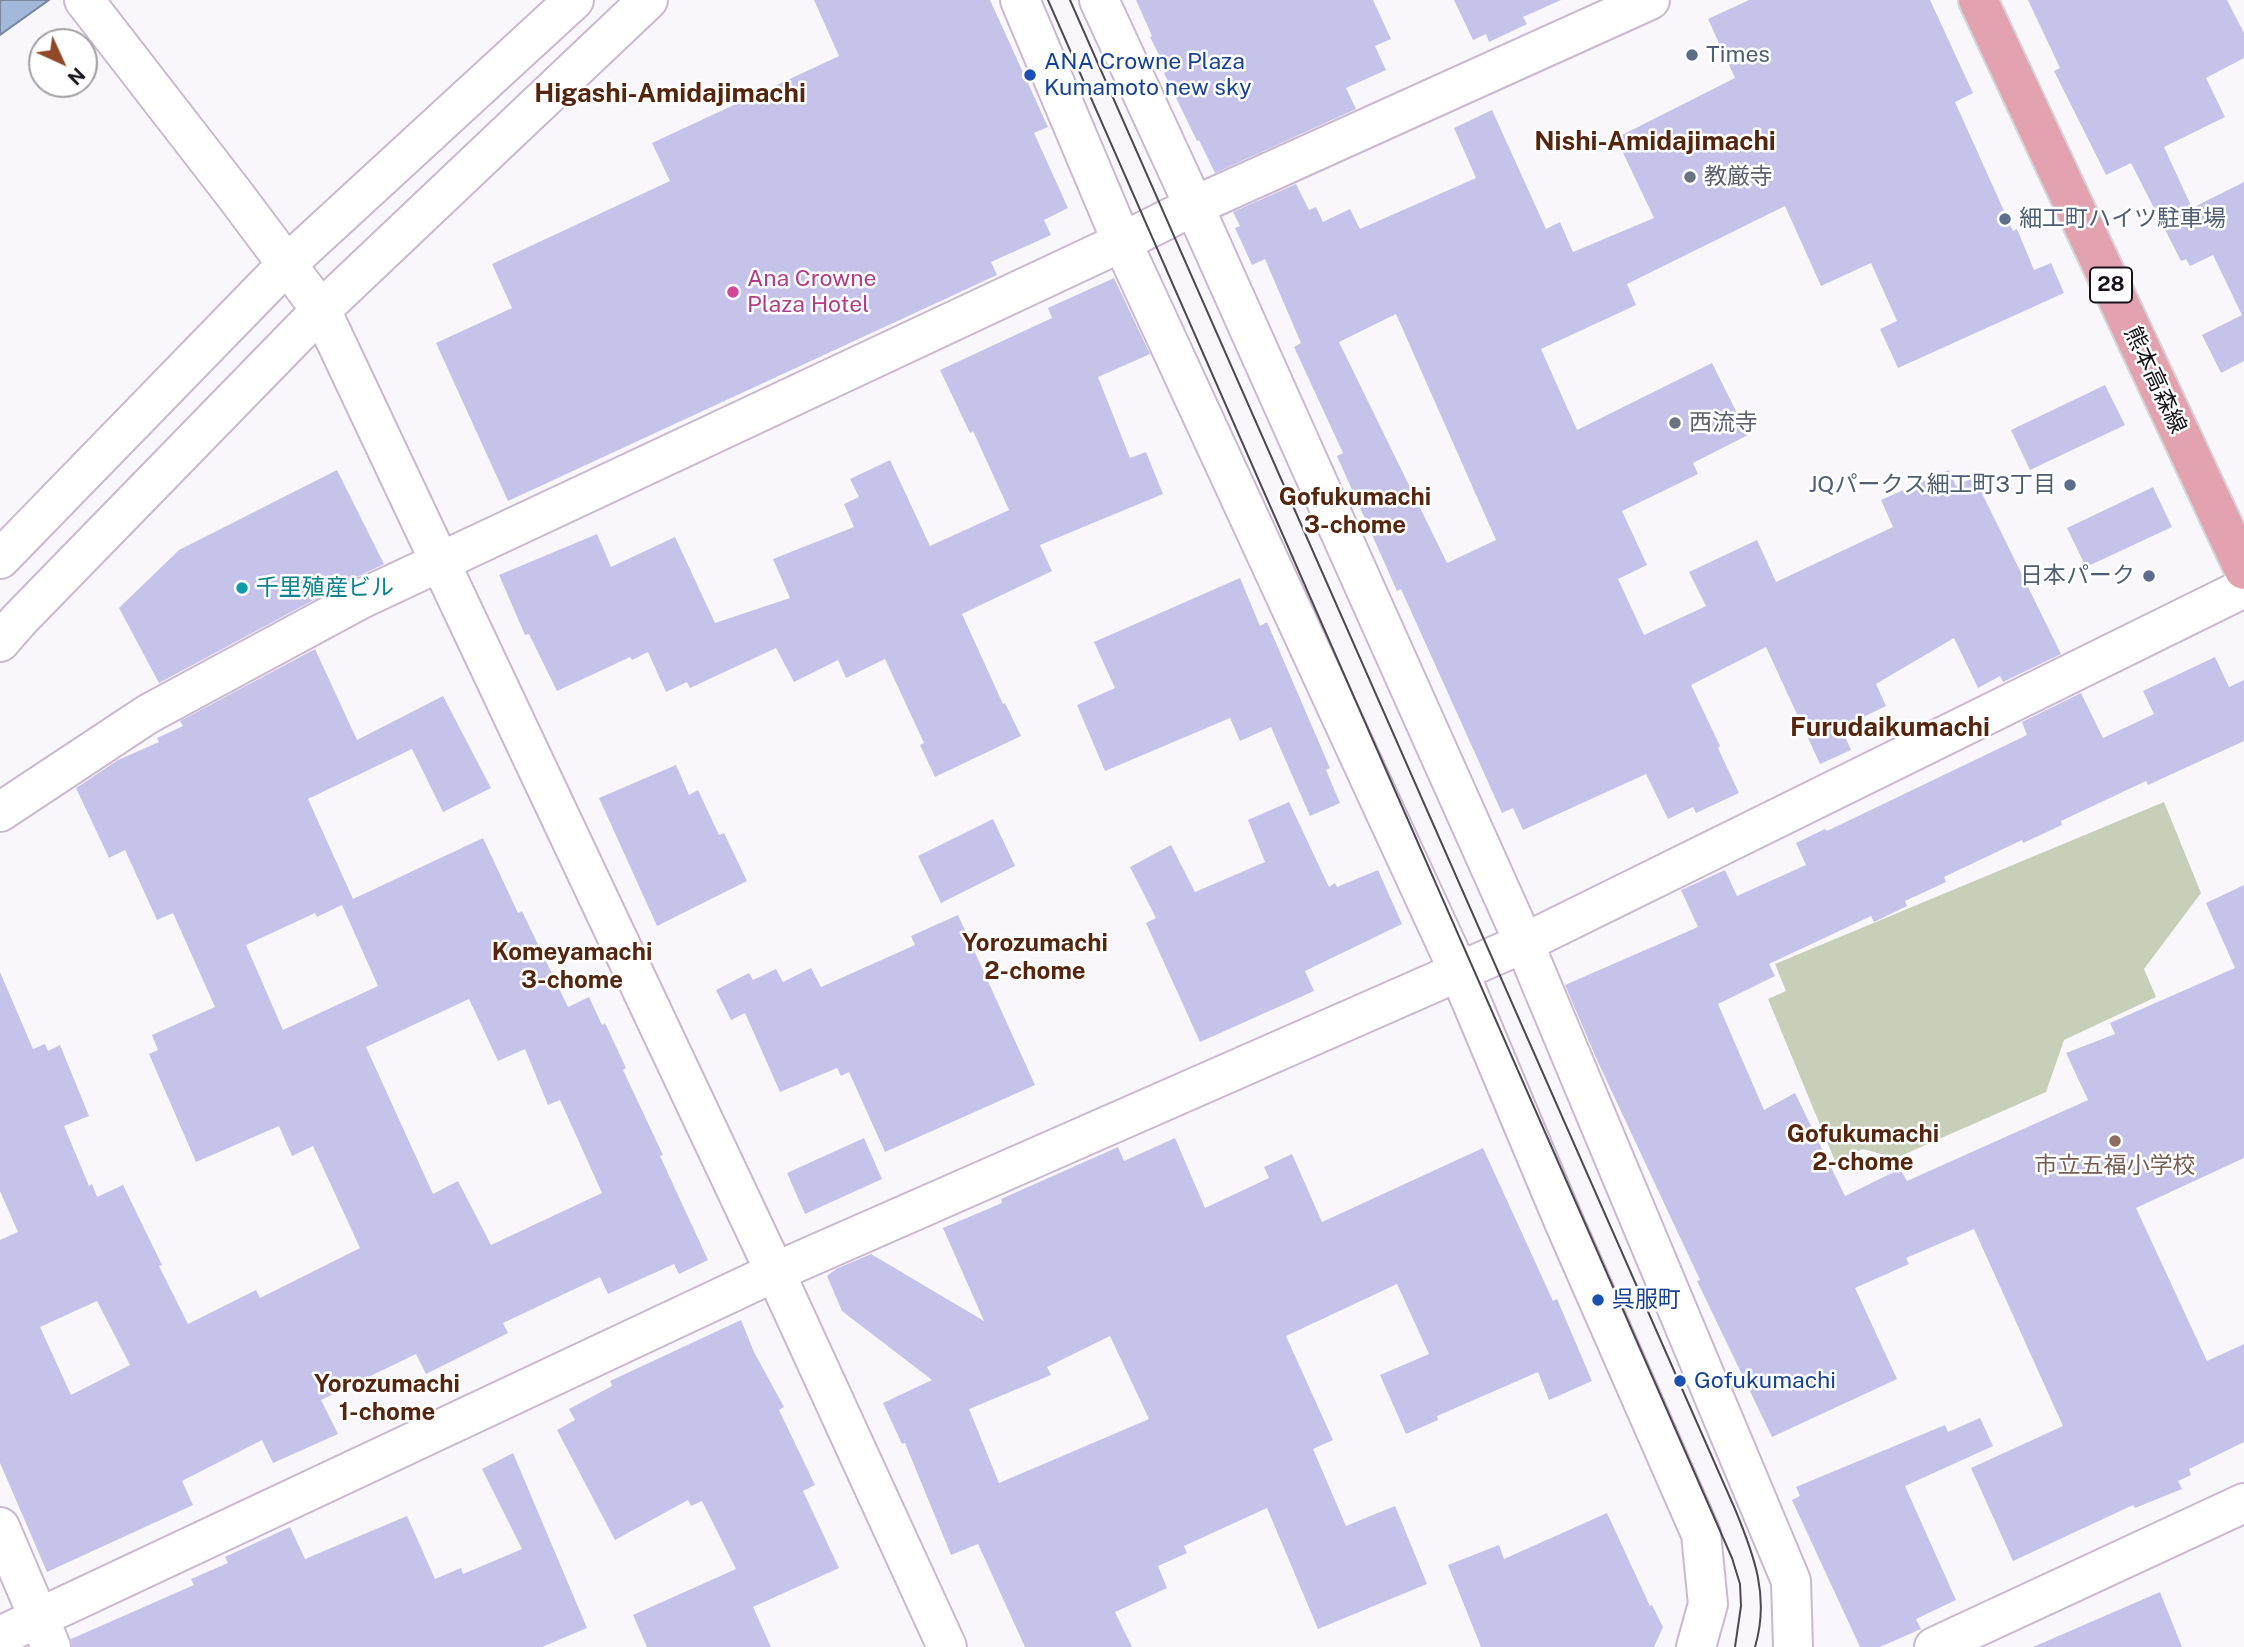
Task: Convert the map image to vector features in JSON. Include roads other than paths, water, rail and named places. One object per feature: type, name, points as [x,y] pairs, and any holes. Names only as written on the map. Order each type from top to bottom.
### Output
[{"type":"main road","name":"熊本高森線","points":[[1978,0],[2244,570]]},
{"type":"street","points":[[84,0],[321,310],[775,1272],[947,1647]]},
{"type":"street","points":[[0,559],[287,264],[574,0]]},
{"type":"street","points":[[0,642],[321,310],[649,0]]},
{"type":"street","points":[[1020,0],[1122,242],[1459,972],[1543,1173],[1701,1534],[1707,1604],[1696,1647]]},
{"type":"street","points":[[1099,0],[1524,943],[1791,1581],[1793,1647]]},
{"type":"street","points":[[0,812],[148,714],[361,599],[1194,206],[1650,0]]},
{"type":"street","points":[[0,1636],[45,1633],[775,1272],[1524,943],[2244,588]]},
{"type":"street","points":[[1934,1647],[2244,1503]]},
{"type":"street","points":[[0,1527],[45,1633]]},
{"type":"water","points":[[0,0],[49,0],[0,35]]},
{"type":"tram line","points":[[1048,0],[1732,1558],[1740,1584],[1741,1606],[1735,1647]]},
{"type":"tram line","points":[[1070,0],[1735,1509],[1758,1576],[1761,1611],[1755,1647]]},
{"type":"place","name":"Times","points":[[1692,55]]},
{"type":"place","name":"ANA Crowne Plaza Kumamoto new sky","points":[[1030,75]]},
{"type":"place","name":"教厳寺","points":[[1690,177]]},
{"type":"place","name":"細工町ハイツ駐車場","points":[[2005,219]]},
{"type":"place","name":"Ana Crowne Plaza Hotel","points":[[733,292]]},
{"type":"place","name":"西流寺","points":[[1675,423]]},
{"type":"place","name":"JQパークス細工町3丁目","points":[[2070,485]]},
{"type":"place","name":"日本パーク","points":[[2149,576]]},
{"type":"place","name":"千里殖産ビル","points":[[242,588]]},
{"type":"place","name":"市立五福小学校","points":[[2115,1141]]},
{"type":"place","name":"呉服町","points":[[1598,1300]]},
{"type":"place","name":"Gofukumachi","points":[[1680,1381]]},
{"type":"district","name":"Higashi-Amidajimachi","points":[[670,94]]},
{"type":"district","name":"Nishi-Amidajimachi","points":[[1655,142]]},
{"type":"district","name":"Gofukumachi 3-chome","points":[[1355,512]]},
{"type":"district","name":"Furudaikumachi","points":[[1890,728]]},
{"type":"district","name":"Yorozumachi 2-chome","points":[[1035,958]]},
{"type":"district","name":"Komeyamachi 3-chome","points":[[572,967]]},
{"type":"district","name":"Gofukumachi 2-chome","points":[[1863,1149]]},
{"type":"district","name":"Yorozumachi 1-chome","points":[[387,1399]]}]
